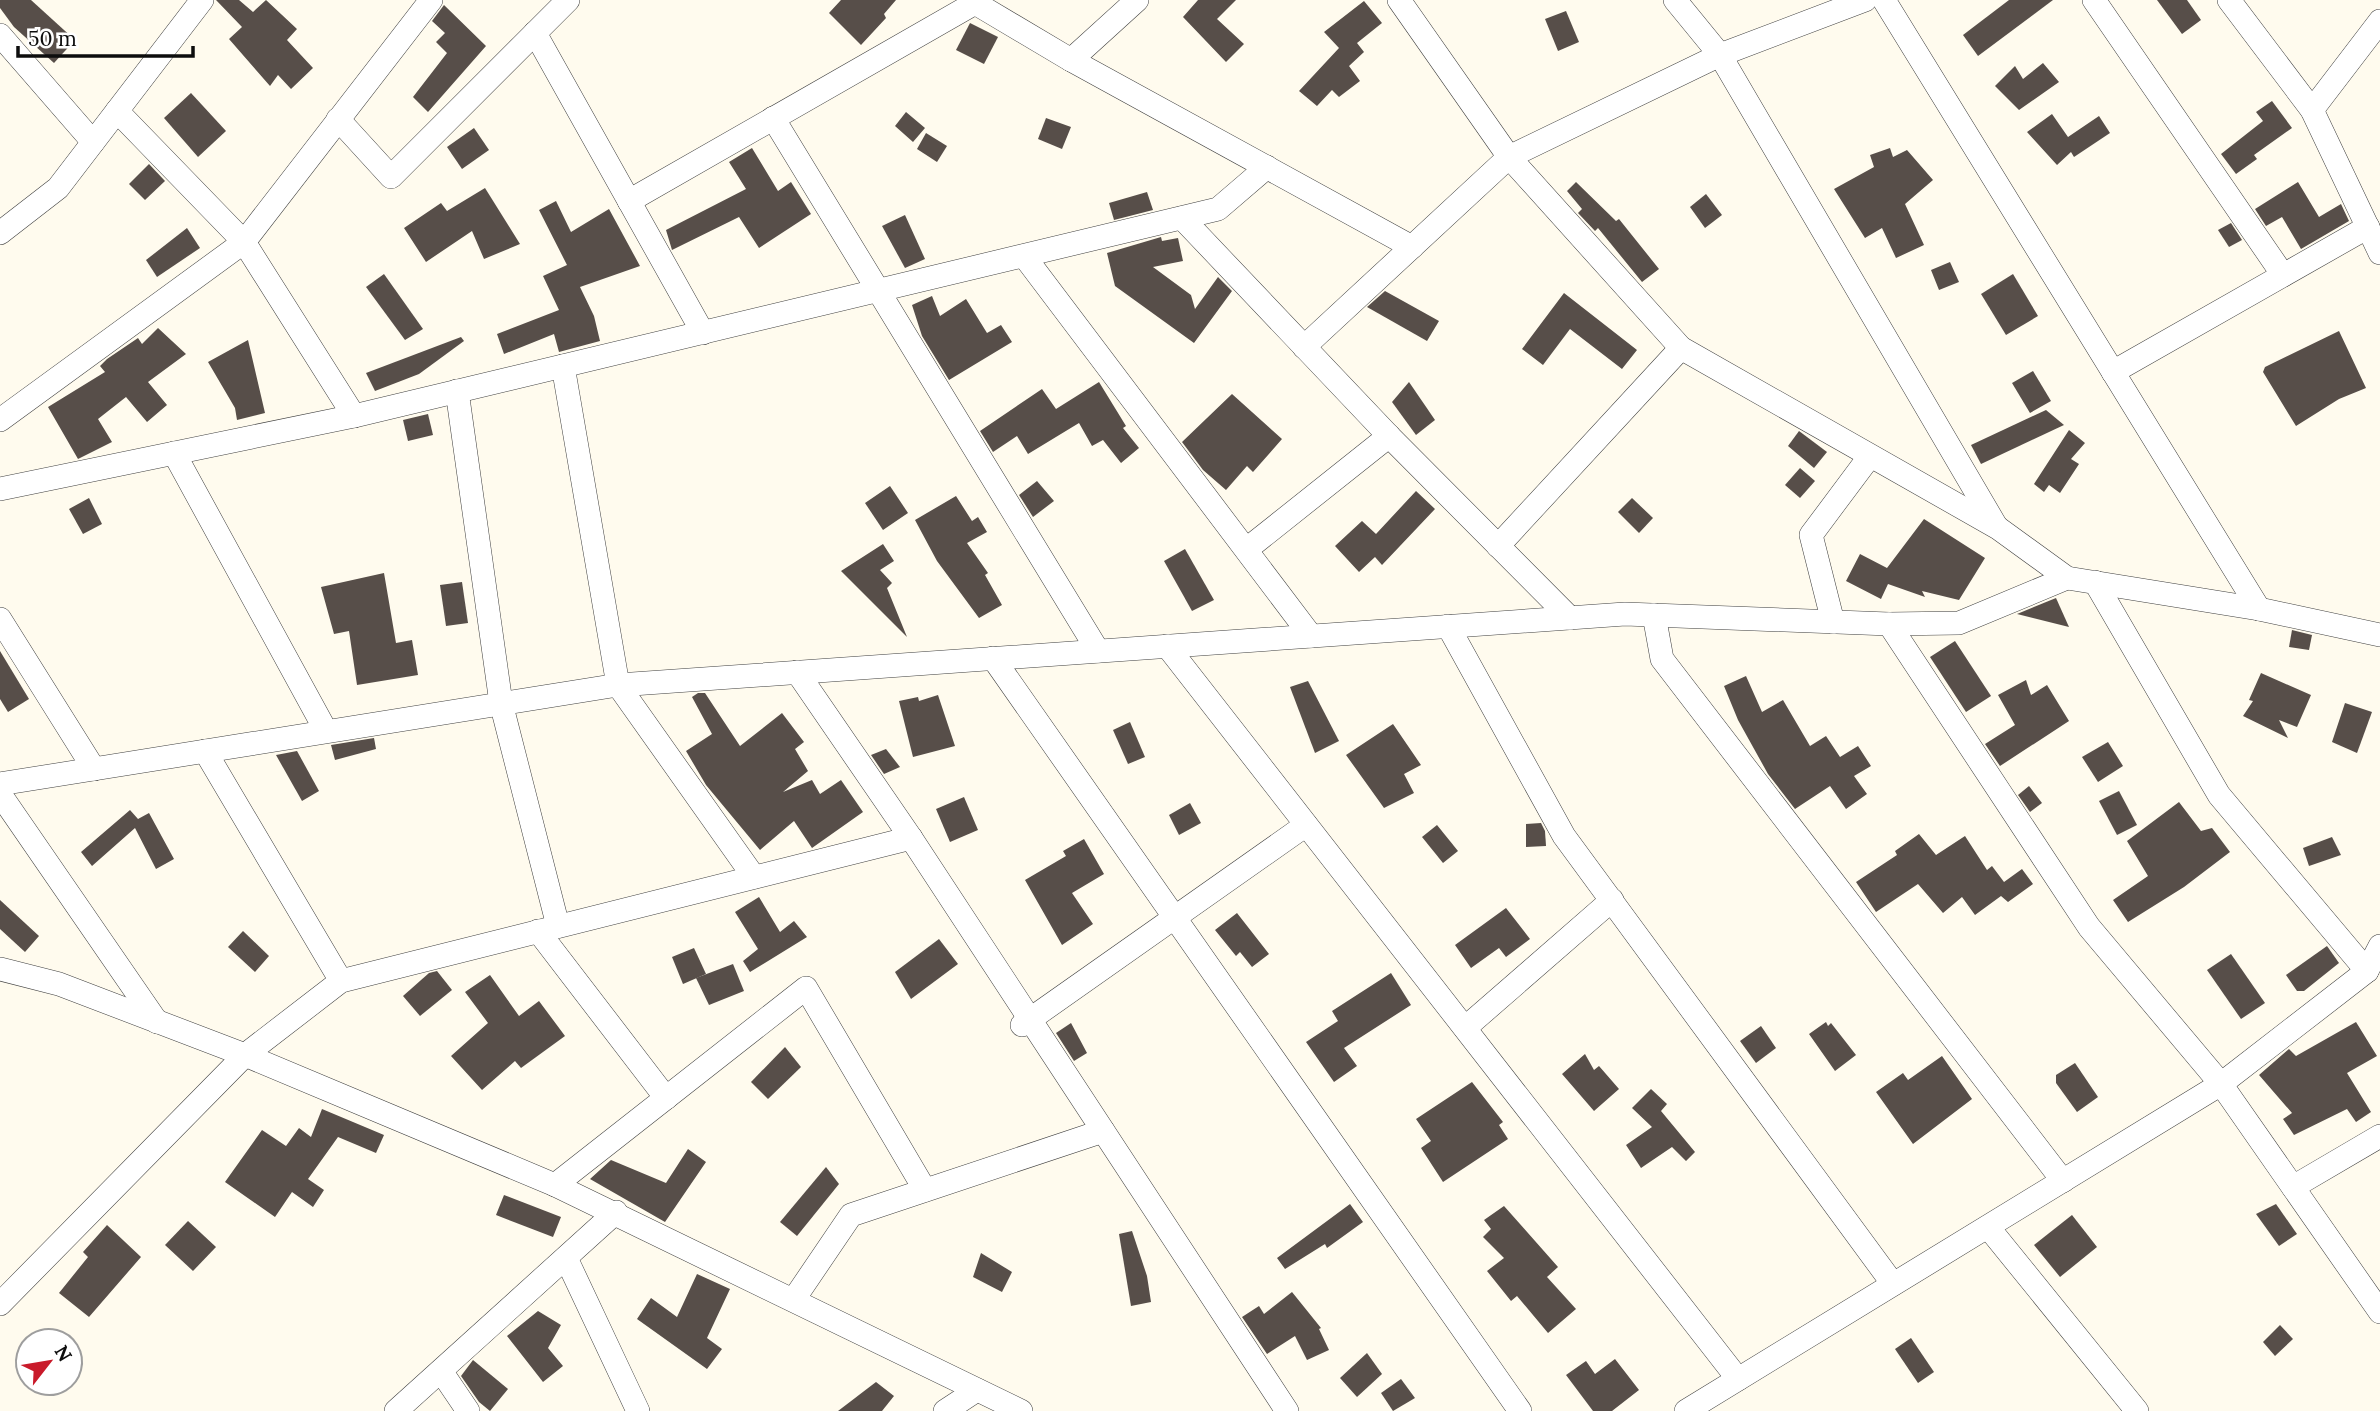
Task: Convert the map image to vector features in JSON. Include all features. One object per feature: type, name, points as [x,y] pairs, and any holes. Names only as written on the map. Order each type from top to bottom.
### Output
[{"type":"street","points":[[0,233],[58,188],[202,0]]},
{"type":"street","points":[[0,420],[244,242],[431,0]]},
{"type":"street","points":[[338,119],[391,177],[568,0]]},
{"type":"street","points":[[1071,61],[1137,0]]},
{"type":"street","points":[[1399,0],[1509,157],[1681,348],[1998,528],[2067,578],[2259,609],[2380,635]]},
{"type":"street","points":[[1675,0],[1720,55],[1998,528]]},
{"type":"street","points":[[1304,346],[1509,157],[1720,55],[1865,0]]},
{"type":"street","points":[[1884,0],[2259,609]]},
{"type":"street","points":[[2094,0],[2283,275]]},
{"type":"street","points":[[2229,0],[2312,110],[2380,253]]},
{"type":"street","points":[[629,201],[972,2],[1071,61],[1412,247]]},
{"type":"street","points":[[2312,110],[2380,21]]},
{"type":"street","points":[[535,33],[703,332]]},
{"type":"street","points":[[0,35],[93,142]]},
{"type":"street","points":[[117,111],[244,242],[354,416]]},
{"type":"street","points":[[773,118],[1098,651]]},
{"type":"street","points":[[0,489],[354,416],[1218,209],[1267,167]]},
{"type":"street","points":[[1182,218],[1390,436],[1570,618]]},
{"type":"street","points":[[2113,372],[2368,227]]},
{"type":"street","points":[[1024,256],[1311,636]]},
{"type":"street","points":[[1498,546],[1681,348]]},
{"type":"street","points":[[563,366],[618,685],[754,877]]},
{"type":"street","points":[[457,391],[501,703],[548,929],[666,1098]]},
{"type":"street","points":[[1247,549],[1390,436]]},
{"type":"street","points":[[174,453],[326,731]]},
{"type":"street","points":[[1833,622],[1811,535],[1870,456]]},
{"type":"street","points":[[0,784],[618,685],[1570,618],[1654,615],[1889,624],[1959,623],[2067,578]]},
{"type":"street","points":[[2095,582],[2219,795],[2367,971]]},
{"type":"street","points":[[1654,615],[1662,659],[2063,1181]]},
{"type":"street","points":[[0,619],[94,769]]},
{"type":"street","points":[[1889,624],[2090,927],[2221,1084],[2380,1312]]},
{"type":"street","points":[[1448,626],[1564,836],[1893,1284]]},
{"type":"street","points":[[1167,646],[1738,1379]]},
{"type":"street","points":[[993,658],[1520,1411]]},
{"type":"street","points":[[797,672],[911,838],[1026,1022],[1103,1131],[1287,1411]]},
{"type":"street","points":[[205,751],[341,981]]},
{"type":"street","points":[[0,794],[157,1022]]},
{"type":"street","points":[[1026,1022],[1307,825]]},
{"type":"street","points":[[0,1304],[245,1055],[341,981],[911,838]]},
{"type":"street","points":[[1465,1028],[1612,901]]},
{"type":"street","points":[[1686,1411],[2221,1084],[2367,971],[2380,946]]},
{"type":"street","points":[[0,969],[59,984],[245,1055],[555,1185],[617,1212],[1021,1411]]},
{"type":"street","points":[[555,1185],[806,988],[925,1190]]},
{"type":"street","points":[[794,1299],[851,1214],[1103,1131]]},
{"type":"street","points":[[2293,1187],[2380,1136]]},
{"type":"street","points":[[396,1411],[617,1212]]},
{"type":"street","points":[[1988,1227],[2137,1411]]},
{"type":"street","points":[[566,1258],[638,1411]]},
{"type":"street","points":[[441,1371],[468,1411]]},
{"type":"street","points":[[945,1411],[978,1390]]},
{"type":"building","points":[[0,0],[31,0],[75,40],[54,63],[14,27],[0,8]]},
{"type":"building","points":[[216,0],[239,0],[253,12],[266,0],[297,29],[287,40],[313,68],[291,89],[278,75],[270,86],[229,39],[242,27]]},
{"type":"building","points":[[841,0],[896,0],[884,14],[886,18],[861,45],[829,13]]},
{"type":"building","points":[[1198,0],[1236,0],[1217,19],[1244,44],[1226,62],[1183,17]]},
{"type":"building","points":[[2009,0],[2053,0],[1978,56],[1963,35]]},
{"type":"building","points":[[2157,0],[2187,0],[2201,20],[2182,34]]},
{"type":"building","points":[[1364,1],[1382,23],[1357,43],[1364,52],[1349,66],[1360,81],[1339,97],[1332,90],[1317,106],[1299,91],[1339,48],[1324,32]]},
{"type":"building","points":[[444,5],[486,46],[428,112],[413,97],[447,53],[436,42],[445,33],[432,21]]},
{"type":"building","points":[[1566,11],[1579,42],[1558,51],[1545,19]]},
{"type":"building","points":[[970,23],[998,37],[984,64],[956,50]]},
{"type":"building","points":[[2043,63],[2059,82],[2019,110],[1995,86],[2015,66],[2023,79]]},
{"type":"building","points":[[191,93],[226,131],[198,157],[164,118]]},
{"type":"building","points":[[2272,101],[2292,128],[2254,155],[2257,159],[2236,174],[2221,154],[2263,121],[2256,112]]},
{"type":"building","points":[[906,112],[925,128],[913,142],[895,126]]},
{"type":"building","points":[[2052,114],[2068,137],[2099,116],[2110,133],[2074,157],[2071,152],[2057,165],[2027,132]]},
{"type":"building","points":[[1046,118],[1071,127],[1062,149],[1038,139]]},
{"type":"building","points":[[474,128],[489,150],[462,169],[447,147]]},
{"type":"building","points":[[926,133],[947,146],[937,162],[917,149]]},
{"type":"building","points":[[752,148],[778,191],[791,182],[811,214],[759,248],[739,217],[672,250],[666,230],[746,189],[729,162]]},
{"type":"building","points":[[1890,148],[1893,157],[1907,150],[1933,180],[1905,204],[1924,245],[1896,258],[1882,228],[1865,238],[1834,189],[1874,167],[1870,155]]},
{"type":"building","points":[[149,164],[165,181],[145,200],[129,184]]},
{"type":"building","points":[[1576,182],[1616,221],[1619,219],[1659,269],[1642,282],[1598,228],[1595,231],[1578,213],[1582,209],[1567,191]]},
{"type":"building","points":[[2298,182],[2319,217],[2341,204],[2349,221],[2301,249],[2282,217],[2266,226],[2255,209]]},
{"type":"building","points":[[485,188],[520,244],[484,259],[472,231],[426,262],[404,228],[441,203],[447,211]]},
{"type":"building","points":[[1147,192],[1153,210],[1114,220],[1109,203]]},
{"type":"building","points":[[1706,194],[1722,215],[1705,228],[1690,207]]},
{"type":"building","points":[[556,201],[571,232],[609,209],[640,266],[580,287],[594,316],[600,341],[559,352],[554,334],[504,354],[497,334],[559,310],[543,276],[567,265],[539,210]]},
{"type":"building","points":[[905,215],[925,259],[905,268],[882,226]]},
{"type":"building","points":[[2231,223],[2242,240],[2229,247],[2218,230]]},
{"type":"building","points":[[187,228],[200,248],[157,277],[146,260]]},
{"type":"building","points":[[1161,237],[1162,241],[1178,238],[1183,261],[1153,267],[1191,295],[1195,309],[1218,277],[1232,291],[1194,343],[1115,286],[1107,253]]},
{"type":"building","points":[[1950,262],[1959,282],[1939,290],[1931,270]]},
{"type":"building","points":[[384,274],[423,329],[405,340],[366,287]]},
{"type":"building","points":[[2013,274],[2038,316],[2006,335],[1981,294]]},
{"type":"building","points":[[1385,291],[1439,321],[1427,341],[1367,307]]},
{"type":"building","points":[[1564,293],[1637,350],[1622,369],[1570,329],[1543,365],[1522,349]]},
{"type":"building","points":[[932,296],[940,316],[966,299],[987,333],[1001,325],[1012,342],[949,380],[922,336],[912,305]]},
{"type":"building","points":[[158,328],[186,354],[148,382],[167,405],[147,422],[126,397],[98,419],[112,442],[78,459],[48,407],[105,372],[100,366],[107,359],[138,338],[142,344]]},
{"type":"building","points":[[2339,331],[2366,388],[2339,399],[2296,426],[2263,372],[2265,367]]},
{"type":"building","points":[[461,337],[464,341],[419,374],[375,391],[366,373]]},
{"type":"building","points":[[248,340],[265,413],[237,420],[235,408],[208,362]]},
{"type":"building","points":[[2033,371],[2051,401],[2030,413],[2012,383]]},
{"type":"building","points":[[1099,382],[1126,426],[1123,428],[1139,448],[1121,463],[1103,440],[1092,446],[1079,423],[1028,454],[1017,436],[993,452],[980,431],[1042,389],[1056,409]]},
{"type":"building","points":[[1409,382],[1435,420],[1416,435],[1392,402]]},
{"type":"building","points":[[1232,394],[1282,439],[1253,472],[1247,466],[1226,490],[1203,470],[1182,442]]},
{"type":"building","points":[[2046,410],[2064,425],[1981,464],[1971,445]]},
{"type":"building","points":[[428,414],[433,435],[408,441],[403,420]]},
{"type":"building","points":[[2069,430],[2085,443],[2071,459],[2079,464],[2060,493],[2049,485],[2044,492],[2034,484]]},
{"type":"building","points":[[1799,431],[1827,452],[1814,468],[1788,446]]},
{"type":"building","points":[[1800,468],[1815,481],[1800,498],[1785,485]]},
{"type":"building","points":[[1037,481],[1054,501],[1033,517],[1019,495]]},
{"type":"building","points":[[890,486],[908,513],[883,530],[865,503]]},
{"type":"building","points":[[1416,491],[1435,509],[1382,565],[1375,557],[1359,572],[1335,546],[1362,521],[1376,534]]},
{"type":"building","points":[[956,496],[972,521],[978,517],[987,532],[967,543],[988,573],[985,575],[1002,605],[979,618],[937,561],[915,520]]},
{"type":"building","points":[[89,498],[102,524],[83,534],[69,509]]},
{"type":"building","points":[[1632,498],[1653,518],[1639,533],[1618,512]]},
{"type":"building","points":[[1924,519],[1985,558],[1959,600],[1922,591],[1925,597],[1888,584],[1881,599],[1846,581],[1860,554],[1887,568]]},
{"type":"building","points":[[883,544],[894,561],[880,570],[892,583],[887,588],[907,637],[841,571]]},
{"type":"building","points":[[1185,549],[1214,600],[1192,611],[1164,561]]},
{"type":"building","points":[[384,573],[396,643],[412,640],[418,675],[357,685],[349,631],[334,634],[321,587]]},
{"type":"building","points":[[462,582],[468,623],[446,626],[440,585]]},
{"type":"building","points":[[2056,598],[2069,627],[2017,614]]},
{"type":"building","points":[[2292,630],[2312,635],[2309,650],[2289,647]]},
{"type":"building","points":[[1955,641],[1991,696],[1966,712],[1930,657]]},
{"type":"building","points":[[0,651],[29,699],[8,712],[0,699]]},
{"type":"building","points":[[2261,673],[2311,695],[2297,727],[2279,720],[2288,738],[2243,716],[2253,701],[2249,700]]},
{"type":"building","points":[[1746,676],[1762,712],[1783,700],[1810,746],[1826,736],[1840,757],[1858,746],[1871,766],[1854,776],[1867,794],[1846,809],[1830,786],[1795,809],[1768,774],[1738,720],[1724,686]]},
{"type":"building","points":[[2026,680],[2031,695],[2047,685],[2069,721],[2000,766],[1985,744],[2015,725],[1998,695]]},
{"type":"building","points":[[1308,681],[1339,741],[1315,753],[1290,687]]},
{"type":"building","points":[[705,693],[740,746],[782,713],[804,742],[795,749],[808,771],[783,792],[812,780],[820,794],[841,780],[863,812],[812,848],[794,821],[760,850],[706,785],[686,751],[712,734],[692,697]]},
{"type":"building","points":[[938,695],[955,746],[913,757],[899,701],[918,697],[919,701]]},
{"type":"building","points":[[2345,703],[2372,712],[2357,753],[2332,742]]},
{"type":"building","points":[[1130,722],[1145,757],[1128,764],[1113,730]]},
{"type":"building","points":[[1393,724],[1421,765],[1404,774],[1414,793],[1384,808],[1346,755]]},
{"type":"building","points":[[374,738],[376,749],[335,760],[331,745]]},
{"type":"building","points":[[2108,742],[2123,766],[2098,782],[2082,757]]},
{"type":"building","points":[[886,749],[900,767],[884,774],[871,755]]},
{"type":"building","points":[[297,751],[319,791],[302,801],[276,755]]},
{"type":"building","points":[[2029,786],[2042,803],[2030,812],[2018,795]]},
{"type":"building","points":[[2119,791],[2137,825],[2117,835],[2099,801]]},
{"type":"building","points":[[964,797],[978,830],[950,842],[936,809]]},
{"type":"building","points":[[2179,802],[2201,831],[2212,828],[2230,852],[2184,887],[2128,922],[2113,900],[2148,876],[2127,841]]},
{"type":"building","points":[[1190,803],[1201,823],[1179,835],[1169,815]]},
{"type":"building","points":[[130,810],[138,819],[149,813],[174,859],[156,869],[135,828],[92,866],[81,852]]},
{"type":"building","points":[[1541,823],[1545,831],[1546,846],[1526,847],[1526,824]]},
{"type":"building","points":[[1437,825],[1458,851],[1443,863],[1422,837]]},
{"type":"building","points":[[1919,834],[1936,855],[1965,836],[1987,870],[1992,866],[2004,882],[2022,869],[2033,884],[2008,902],[2001,896],[1975,915],[1962,897],[1943,913],[1918,884],[1876,912],[1856,882],[1897,855],[1895,851]]},
{"type":"building","points":[[2332,837],[2341,855],[2309,866],[2303,848]]},
{"type":"building","points":[[1084,839],[1104,874],[1072,893],[1093,924],[1062,945],[1025,880],[1066,856],[1063,851]]},
{"type":"building","points":[[759,897],[780,932],[794,921],[807,937],[750,972],[743,961],[758,949],[735,912]]},
{"type":"building","points":[[0,900],[39,936],[25,952],[0,929]]},
{"type":"building","points":[[1506,908],[1530,939],[1506,957],[1499,948],[1471,968],[1455,945]]},
{"type":"building","points":[[1237,913],[1269,954],[1252,967],[1240,952],[1236,956],[1215,930]]},
{"type":"building","points":[[243,931],[269,956],[255,972],[228,947]]},
{"type":"building","points":[[939,939],[958,964],[911,999],[895,972]]},
{"type":"building","points":[[2327,946],[2339,963],[2304,991],[2297,991],[2286,975]]},
{"type":"building","points":[[694,948],[706,974],[683,984],[672,957]]},
{"type":"building","points":[[2231,954],[2265,1003],[2241,1019],[2207,970]]},
{"type":"building","points":[[733,964],[744,991],[709,1005],[696,978]]},
{"type":"building","points":[[437,971],[452,990],[420,1016],[403,996],[429,973]]},
{"type":"building","points":[[1391,973],[1411,1005],[1344,1048],[1357,1066],[1334,1082],[1306,1042],[1338,1021],[1332,1011]]},
{"type":"building","points":[[490,975],[519,1016],[539,1001],[565,1036],[521,1068],[515,1061],[482,1090],[451,1056],[488,1023],[465,992]]},
{"type":"building","points":[[1826,1022],[1828,1026],[1831,1023],[1856,1055],[1835,1071],[1809,1034]]},
{"type":"building","points":[[2356,1022],[2377,1056],[2347,1073],[2371,1112],[2356,1122],[2347,1109],[2294,1135],[2283,1119],[2292,1113],[2259,1075],[2289,1049],[2296,1056]]},
{"type":"building","points":[[1071,1023],[1087,1053],[1074,1061],[1056,1033]]},
{"type":"building","points":[[1761,1026],[1776,1048],[1756,1063],[1740,1041]]},
{"type":"building","points":[[785,1047],[801,1067],[768,1099],[751,1082]]},
{"type":"building","points":[[1585,1054],[1594,1070],[1599,1066],[1619,1089],[1594,1111],[1562,1074]]},
{"type":"building","points":[[1942,1056],[1972,1099],[1913,1144],[1876,1092],[1903,1073],[1908,1080]]},
{"type":"building","points":[[2075,1063],[2098,1097],[2077,1112],[2056,1083],[2056,1075]]},
{"type":"building","points":[[1472,1082],[1503,1122],[1499,1125],[1508,1139],[1443,1182],[1421,1148],[1431,1141],[1416,1119]]},
{"type":"building","points":[[1651,1089],[1667,1104],[1661,1111],[1695,1152],[1686,1161],[1672,1147],[1641,1168],[1626,1145],[1652,1127],[1632,1108]]},
{"type":"building","points":[[322,1109],[384,1135],[376,1153],[338,1137],[308,1179],[324,1190],[313,1207],[292,1192],[275,1217],[225,1182],[262,1130],[286,1146],[299,1128],[311,1137]]},
{"type":"building","points":[[688,1149],[706,1162],[665,1222],[590,1179],[611,1160],[666,1183]]},
{"type":"building","points":[[826,1167],[839,1184],[797,1236],[780,1222]]},
{"type":"building","points":[[504,1195],[561,1217],[553,1237],[496,1215]]},
{"type":"building","points":[[1350,1204],[1363,1222],[1327,1248],[1325,1244],[1285,1269],[1277,1258]]},
{"type":"building","points":[[2276,1204],[2297,1234],[2279,1246],[2256,1214]]},
{"type":"building","points":[[1504,1206],[1558,1267],[1547,1277],[1576,1309],[1548,1333],[1517,1296],[1511,1301],[1487,1271],[1504,1258],[1483,1237],[1491,1229],[1484,1220]]},
{"type":"building","points":[[2072,1215],[2097,1247],[2060,1277],[2034,1245]]},
{"type":"building","points":[[188,1221],[216,1247],[193,1271],[165,1245]]},
{"type":"building","points":[[107,1225],[141,1257],[89,1317],[59,1293],[88,1257],[83,1252]]},
{"type":"building","points":[[1132,1231],[1147,1276],[1151,1302],[1131,1306],[1119,1234]]},
{"type":"building","points":[[981,1253],[1012,1272],[1002,1292],[973,1277]]},
{"type":"building","points":[[697,1274],[730,1289],[707,1338],[722,1349],[707,1369],[637,1319],[651,1298],[677,1317]]},
{"type":"building","points":[[1292,1292],[1321,1328],[1319,1329],[1329,1350],[1307,1360],[1295,1336],[1267,1354],[1242,1317],[1259,1306],[1264,1314]]},
{"type":"building","points":[[538,1311],[561,1325],[548,1348],[563,1366],[543,1382],[507,1336]]},
{"type":"building","points":[[2280,1325],[2293,1339],[2275,1356],[2263,1342]]},
{"type":"building","points":[[1911,1338],[1934,1372],[1918,1383],[1895,1349]]},
{"type":"building","points":[[1367,1353],[1382,1374],[1357,1397],[1340,1378]]},
{"type":"building","points":[[1615,1359],[1639,1390],[1612,1411],[1593,1411],[1566,1375],[1586,1361],[1595,1374]]},
{"type":"building","points":[[473,1360],[508,1389],[490,1411],[479,1402],[461,1376]]},
{"type":"building","points":[[1401,1379],[1415,1398],[1393,1411],[1381,1393]]},
{"type":"building","points":[[876,1382],[894,1396],[882,1411],[838,1411]]}]
